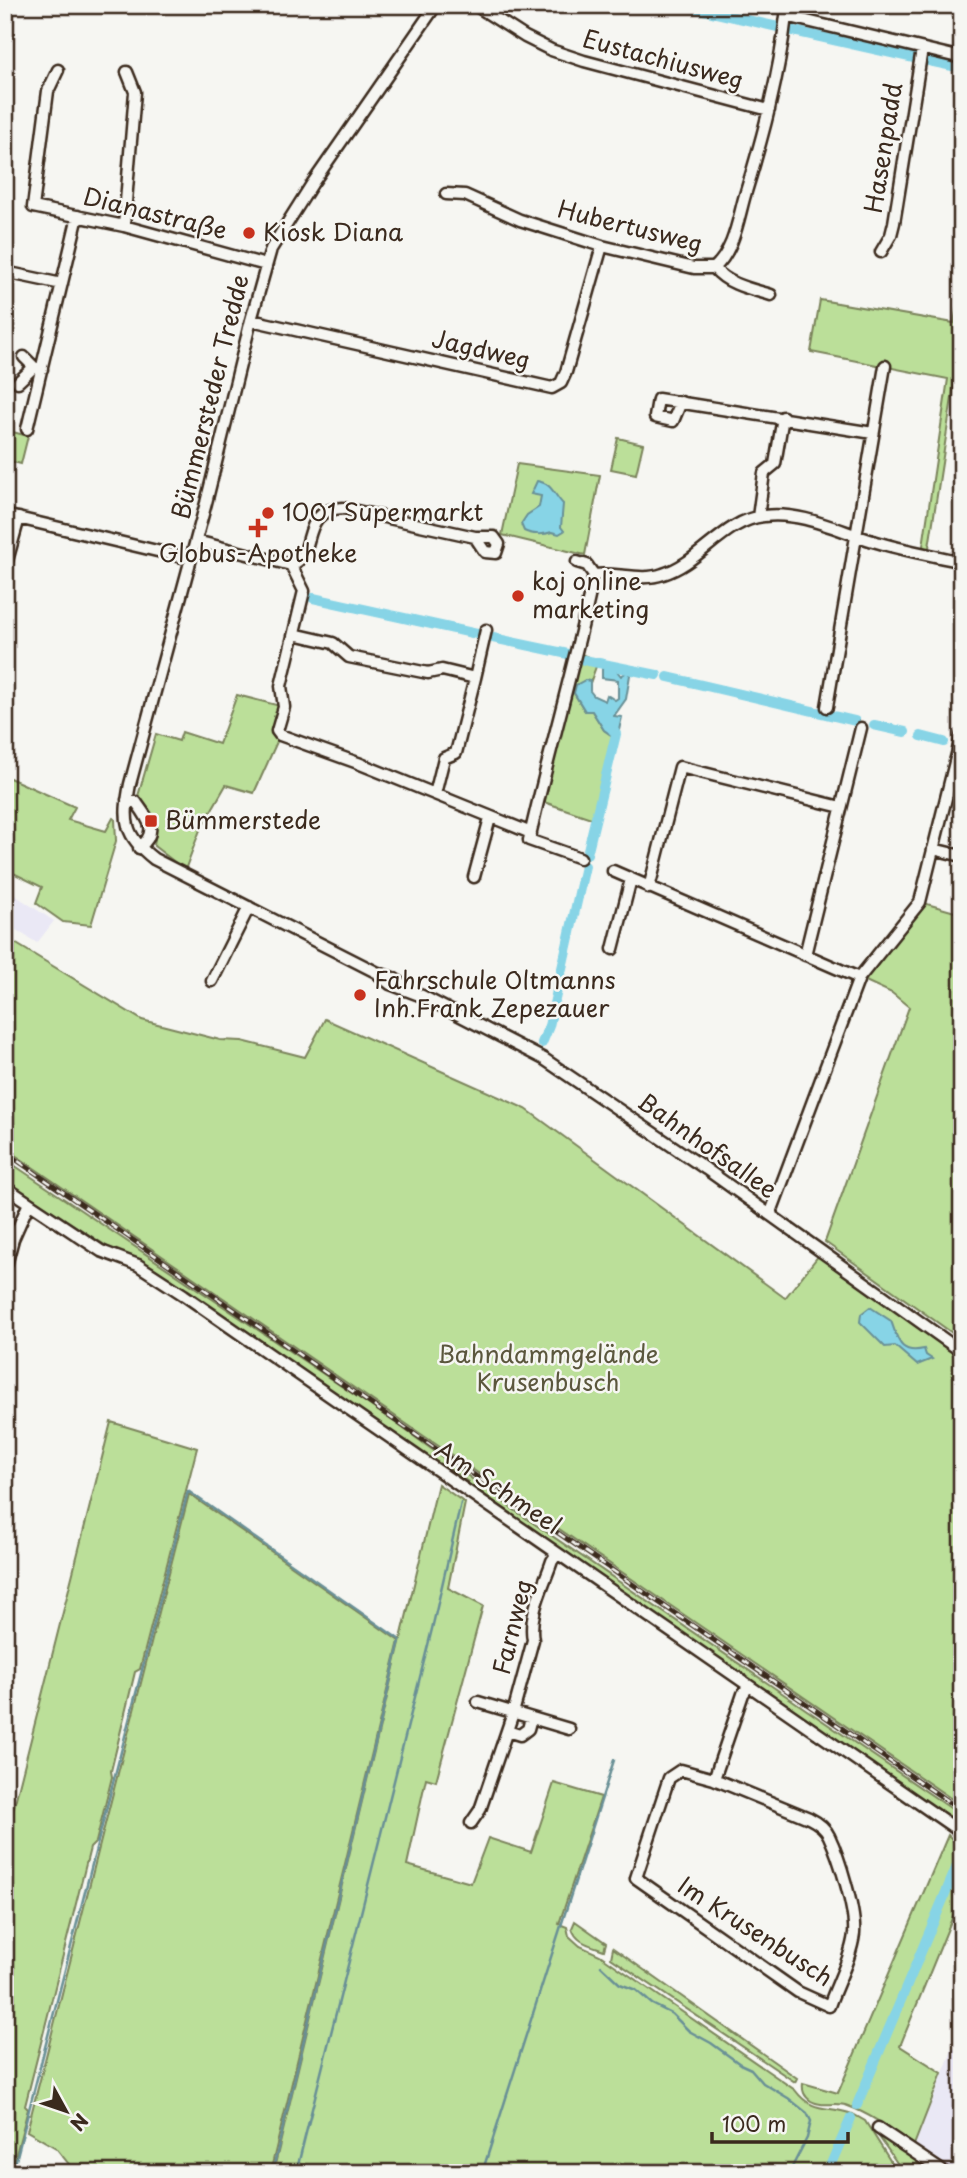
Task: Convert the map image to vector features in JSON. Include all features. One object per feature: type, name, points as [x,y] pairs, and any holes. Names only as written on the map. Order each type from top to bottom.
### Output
[{"type":"street","name":"Bümmersteder Tredde","points":[[137,845],[126,821],[127,800],[266,265],[279,235],[312,184],[436,5]]},
{"type":"street","name":"Eustachiusweg","points":[[475,5],[524,37],[551,50],[583,61],[769,110]]},
{"type":"street","name":"Hubertusweg","points":[[446,194],[465,195],[520,219],[602,246],[694,268],[714,268],[728,251],[769,110],[777,77],[786,10]]},
{"type":"street","points":[[786,10],[962,58]]},
{"type":"street","name":"Hasenpadd","points":[[881,252],[891,235],[894,223],[922,49]]},
{"type":"street","name":"Dianastraße","points":[[58,70],[48,91],[33,207],[124,226],[266,265]]},
{"type":"street","points":[[124,226],[135,92],[127,72]]},
{"type":"street","points":[[27,429],[38,368],[78,216]]},
{"type":"street","name":"Jagdweg","points":[[251,320],[552,388],[561,383],[566,372],[602,246]]},
{"type":"street","points":[[714,268],[735,284],[771,295]]},
{"type":"street","points":[[5,272],[62,284]]},
{"type":"street","points":[[24,357],[38,368]]},
{"type":"street","points":[[827,706],[885,366]]},
{"type":"street","points":[[18,382],[38,368]]},
{"type":"street","points":[[681,402],[873,433]]},
{"type":"street","points":[[758,517],[764,473],[775,464],[783,417]]},
{"type":"street","points":[[195,541],[291,565],[301,558],[315,520],[321,514],[334,509],[366,512],[475,537]]},
{"type":"street","points":[[5,515],[191,559]]},
{"type":"street","points":[[594,575],[662,575],[681,565],[734,527],[765,515],[797,519],[855,534],[871,541],[962,562]]},
{"type":"street","points":[[5,568],[19,518]]},
{"type":"street","points":[[577,562],[587,565],[594,575],[529,840],[580,858]]},
{"type":"street","points":[[291,565],[304,591],[281,687],[284,707],[277,731],[280,735],[531,833]]},
{"type":"street","points":[[435,794],[444,758],[456,753],[486,629]]},
{"type":"street","points":[[294,634],[333,643],[349,657],[428,673],[442,670],[475,678]]},
{"type":"street","points":[[805,956],[860,728]]},
{"type":"street","points":[[770,1215],[859,978],[920,902],[961,736]]},
{"type":"street","points":[[649,888],[680,767],[841,807]]},
{"type":"street","points":[[127,800],[136,802],[148,819],[151,835],[148,841],[137,845]]},
{"type":"street","points":[[474,877],[490,818]]},
{"type":"street","name":"Bahnhofsallee","points":[[137,845],[154,859],[376,972],[390,985],[416,994],[544,1059],[962,1352]]},
{"type":"street","points":[[933,849],[962,856]]},
{"type":"street","points":[[613,871],[859,978]]},
{"type":"street","points":[[613,948],[631,879]]},
{"type":"street","points":[[212,981],[249,908]]},
{"type":"street","name":"Am Schmeel","points":[[5,1187],[101,1251],[138,1265],[184,1295],[962,1833]]},
{"type":"street","points":[[5,1269],[13,1239],[29,1203]]},
{"type":"street","name":"Farnweg","points":[[471,1823],[480,1810],[513,1713],[533,1640],[531,1629],[534,1616],[552,1561],[557,1554]]},
{"type":"street","points":[[714,1779],[743,1694],[748,1687]]},
{"type":"street","points":[[478,1702],[513,1713]]},
{"type":"street","name":"Farnweg","points":[[513,1713],[569,1728]]},
{"type":"street","points":[[506,1731],[520,1735],[528,1729],[531,1718]]},
{"type":"street","name":"Im Krusenbusch","points":[[685,1770],[714,1779],[818,1822],[828,1834],[841,1865],[854,1933],[829,2006],[799,1992],[636,1878],[669,1778],[674,1773],[685,1770]]},
{"type":"street","points":[[878,2128],[945,2173]]},
{"type":"shaded area","points":[[7,890],[54,921],[37,943],[5,923]]},
{"type":"shaded area","points":[[962,1894],[962,1931],[951,1925]]},
{"type":"shaded area","points":[[953,2048],[962,2054],[962,2173],[953,2173],[914,2145]]},
{"type":"green space","points":[[962,276],[962,333],[928,554],[922,553],[948,379],[811,352],[820,300],[954,323]]},
{"type":"green space","points":[[5,430],[28,436],[21,464],[5,460]]},
{"type":"green space","points":[[618,438],[643,444],[636,474],[611,469]]},
{"type":"green space","points":[[517,464],[600,475],[585,555],[502,535]]},
{"type":"green space","points":[[581,654],[598,661],[590,683],[574,693],[585,711],[592,711],[604,730],[617,739],[594,819],[538,800]]},
{"type":"green space","points":[[237,695],[284,707],[280,735],[254,793],[226,785],[200,830],[185,870],[154,846],[154,826],[138,796],[156,734],[179,741],[182,732],[219,744]]},
{"type":"green space","points":[[5,776],[75,807],[68,820],[106,831],[113,818],[115,819],[116,841],[91,925],[63,922],[36,903],[42,887],[5,869]]},
{"type":"green space","points":[[920,902],[962,914],[962,1340],[825,1242],[909,1007],[892,993],[859,978]]},
{"type":"green space","name":"Bahndammgelände Krusenbusch","points":[[5,937],[142,1020],[220,1040],[242,1041],[305,1057],[325,1019],[526,1109],[785,1298],[819,1255],[962,1359],[962,1806],[5,1148]]},
{"type":"green space","points":[[5,1159],[396,1423],[517,1512],[962,1816],[962,1828],[466,1485],[468,1482],[448,1468],[446,1471],[150,1267],[108,1247],[5,1180]]},
{"type":"green space","points":[[111,1422],[197,1448],[140,1669],[135,1672],[96,1842],[90,1848],[25,2106],[28,2109],[11,2173],[5,2173],[5,1842]]},
{"type":"green space","points":[[438,1484],[465,1503],[448,1588],[483,1606],[436,1781],[426,1778],[407,1865],[471,1883],[488,1838],[531,1852],[554,1783],[601,1797],[559,1924],[567,1927],[569,1936],[580,1946],[600,1955],[795,2090],[808,2103],[852,2114],[827,2173],[273,2173]]},
{"type":"green space","points":[[189,1494],[399,1641],[270,2173],[76,2173],[56,2148],[27,2131]]},
{"type":"green space","points":[[948,1835],[962,1849],[962,1894],[900,2046],[942,2073],[914,2145],[857,2110],[843,2105],[811,2101],[804,2093],[803,2083],[838,2093]]},
{"type":"green space","points":[[575,1921],[606,1943],[604,1950],[577,1937],[572,1928]]},
{"type":"green space","points":[[613,1948],[797,2078],[795,2082],[611,1958]]},
{"type":"green space","points":[[853,2114],[865,2121],[898,2173],[829,2173]]},
{"type":"green space","points":[[873,2128],[940,2173],[904,2173]]},
{"type":"water","points":[[537,481],[549,487],[563,504],[561,527],[564,531],[559,534],[531,533],[524,531],[521,524],[527,515],[539,507],[541,496],[531,494]]},
{"type":"water","points":[[613,666],[621,676],[627,672],[630,675],[626,699],[614,716],[622,717],[617,739],[604,730],[592,711],[585,711],[574,693],[576,685],[585,680],[590,681],[590,691],[594,696],[605,701],[607,695],[615,700],[618,698],[618,680],[602,678],[602,669]]},
{"type":"water","points":[[870,1307],[891,1321],[900,1344],[909,1350],[924,1349],[926,1355],[932,1359],[917,1365],[895,1346],[885,1347],[860,1322],[861,1314]]},
{"type":"waterway","points":[[681,5],[778,27]]},
{"type":"waterway","points":[[789,30],[914,58]]},
{"type":"waterway","points":[[929,61],[962,68]]},
{"type":"waterway","points":[[313,598],[477,634]]},
{"type":"waterway","points":[[493,638],[568,654]]},
{"type":"waterway","points":[[584,660],[657,675]]},
{"type":"waterway","points":[[668,677],[855,721]]},
{"type":"waterway","points":[[874,725],[905,732]]},
{"type":"waterway","points":[[587,854],[616,734],[611,727]]},
{"type":"waterway","points":[[921,736],[944,742]]},
{"type":"waterway","points":[[542,1043],[549,1026],[585,866]]},
{"type":"waterway","points":[[14,2168],[188,1491],[400,1640],[272,2173]]},
{"type":"waterway","points":[[296,2173],[461,1503]]},
{"type":"waterway","points":[[482,2173],[614,1760]]},
{"type":"waterway","points":[[857,2105],[962,1854]]},
{"type":"waterway","points":[[601,1966],[620,1984],[636,1990],[652,2004],[672,2014],[689,2031],[751,2069],[763,2083],[807,2113],[811,2121],[807,2138],[789,2173]]},
{"type":"waterway","points":[[827,2173],[851,2118]]},
{"type":"railway","points":[[5,1152],[962,1811]]},
{"type":"place","name":"Kiosk Diana","points":[[249,233]]},
{"type":"place","name":"1001 Supermarkt","points":[[268,513]]},
{"type":"place","name":"Globus-Apotheke","points":[[258,528]]},
{"type":"place","name":"koj online marketing","points":[[518,596]]},
{"type":"place","name":"Bümmerstede","points":[[151,821]]},
{"type":"place","name":"Fahrschule Oltmanns Inh.Frank Zepezauer","points":[[360,995]]}]
